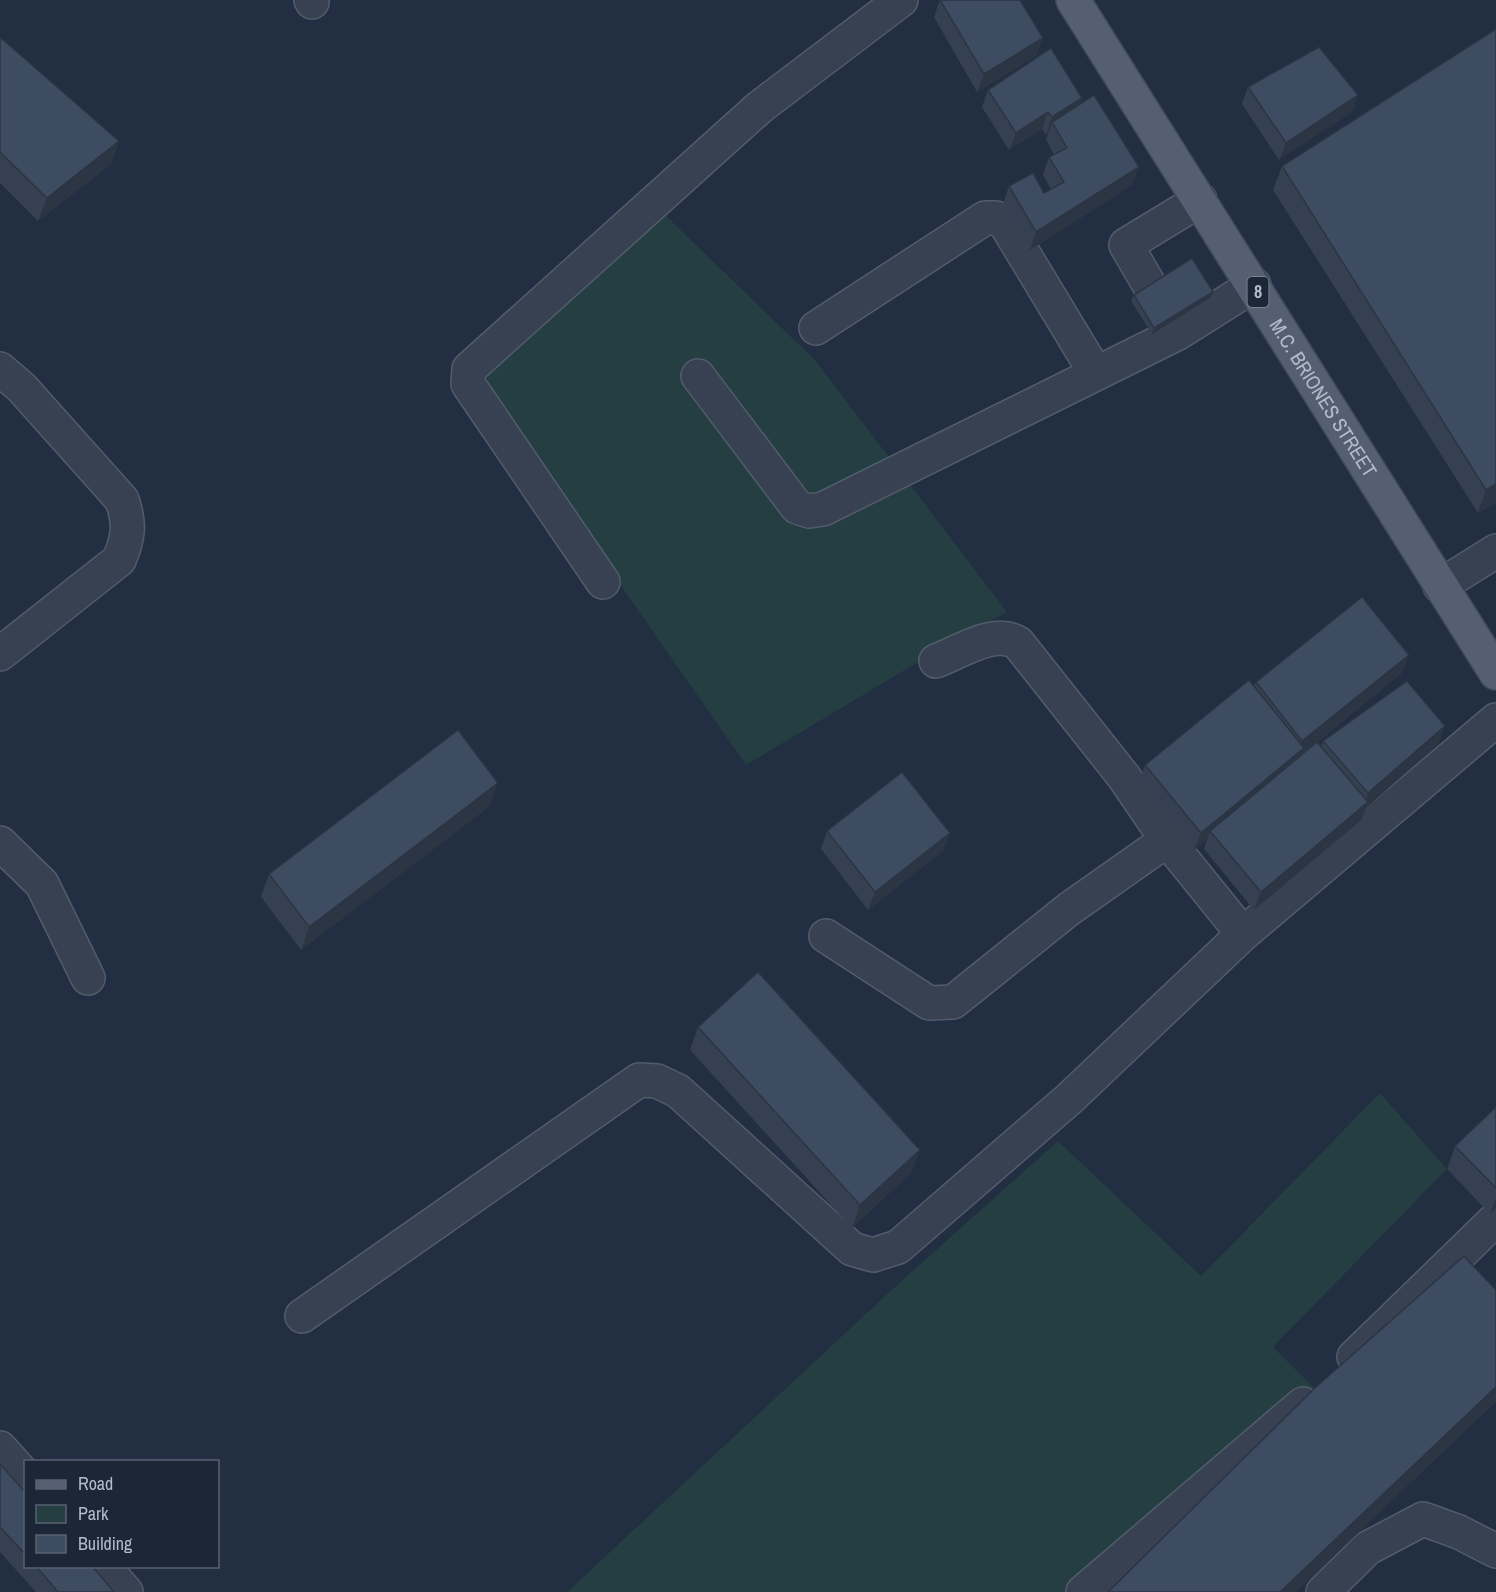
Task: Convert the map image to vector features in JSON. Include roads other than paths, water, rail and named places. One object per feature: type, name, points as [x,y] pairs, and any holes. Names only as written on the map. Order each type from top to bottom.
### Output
[{"type":"main road","name":"M.C. BRIONES STREET","points":[[1073,0],[1496,673]]},
{"type":"street","points":[[603,582],[468,384],[469,369],[760,107],[902,0]]},
{"type":"street","points":[[1178,333],[1126,245],[1200,200]]},
{"type":"street","points":[[816,328],[985,218],[996,218],[1005,223],[1095,372]]},
{"type":"street","points":[[698,376],[797,507],[809,511],[823,508],[1178,333],[1254,285]]},
{"type":"street","points":[[0,369],[22,388],[122,500],[129,520],[128,540],[119,560],[0,654]]},
{"type":"street","points":[[1440,586],[1496,551]]},
{"type":"street","points":[[936,661],[995,638],[1008,637],[1018,644],[1124,777],[1167,840],[1243,934]]},
{"type":"street","points":[[302,1316],[639,1080],[657,1081],[678,1091],[852,1250],[873,1255],[898,1247],[1069,1099],[1243,934],[1496,720]]},
{"type":"street","points":[[826,936],[929,1003],[953,1002],[1069,909],[1167,840]]},
{"type":"street","points":[[0,843],[42,884],[88,978]]},
{"type":"street","points":[[1083,1592],[1326,1383],[1496,1219]]},
{"type":"street","points":[[0,1448],[24,1475]]},
{"type":"street","points":[[1323,1592],[1368,1548],[1423,1519],[1460,1532],[1496,1551]]},
{"type":"street","points":[[105,1568],[126,1592]]}]
